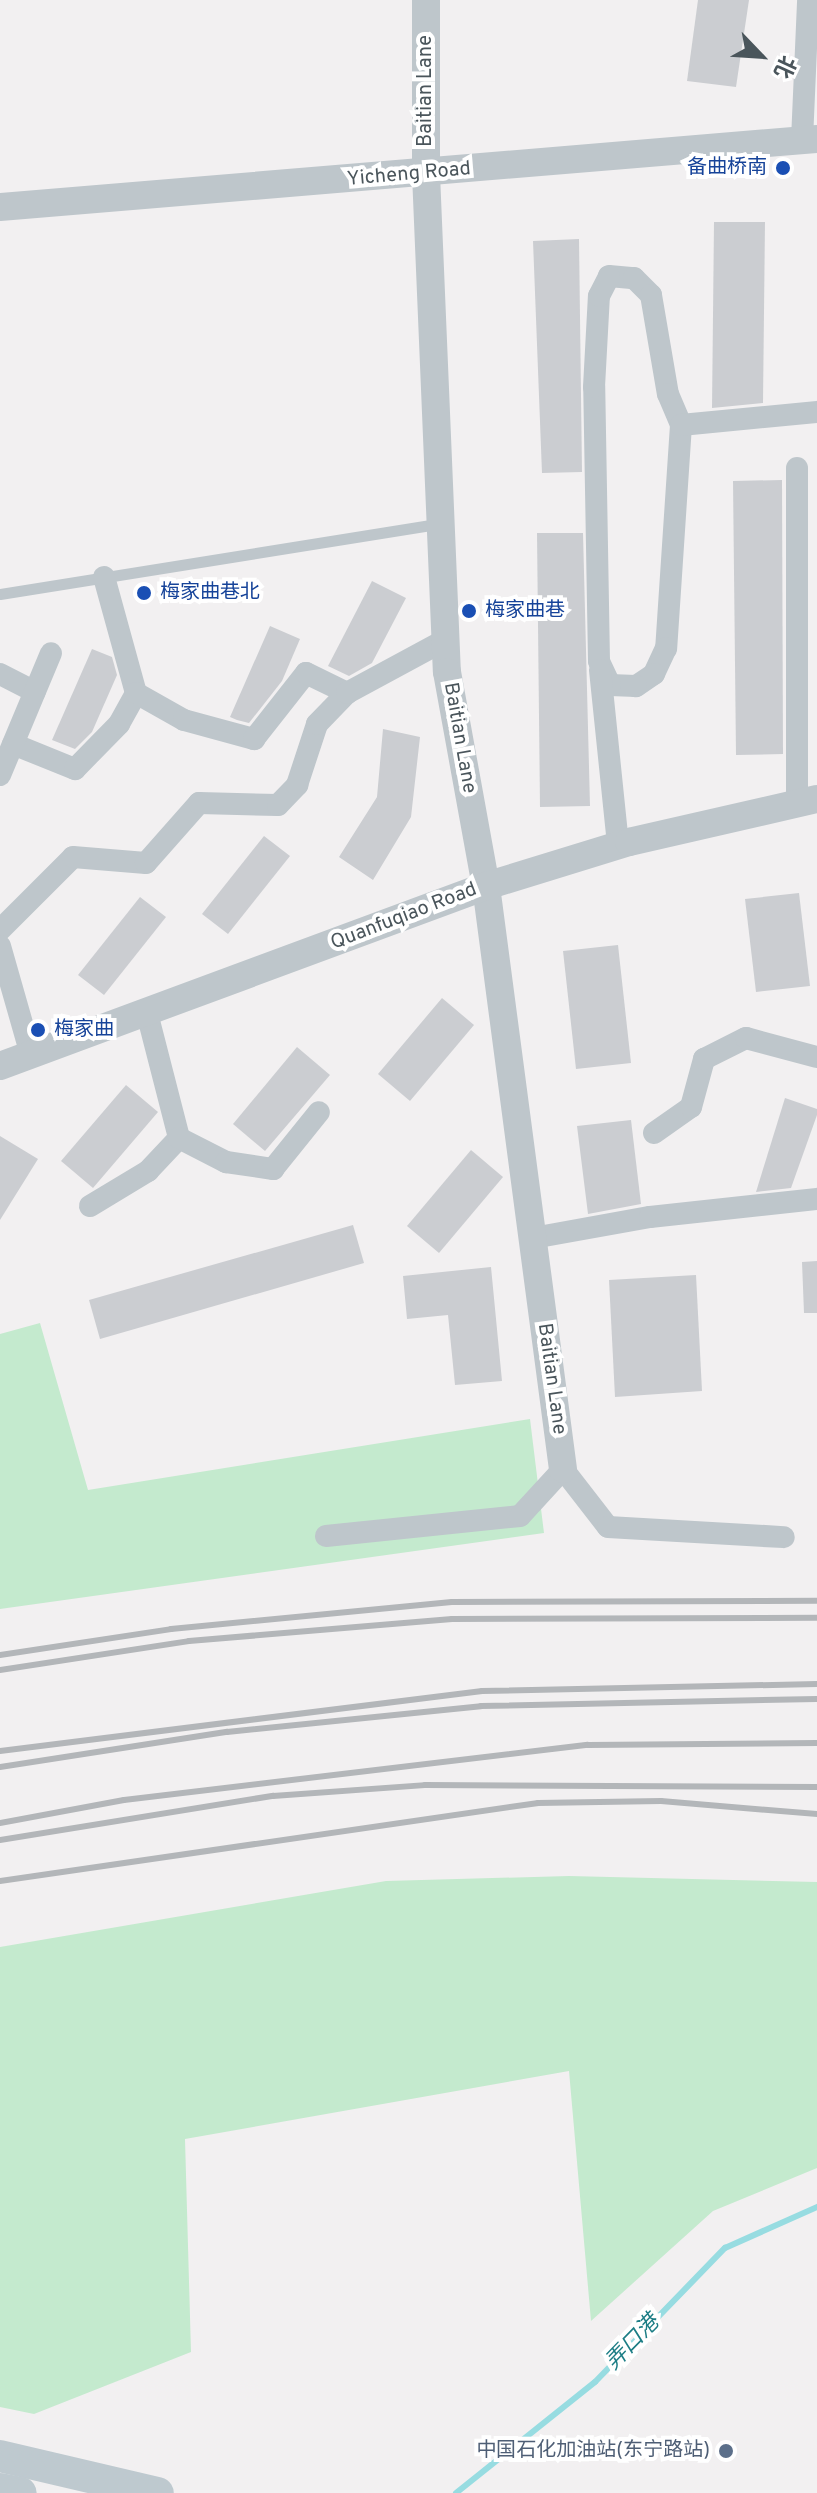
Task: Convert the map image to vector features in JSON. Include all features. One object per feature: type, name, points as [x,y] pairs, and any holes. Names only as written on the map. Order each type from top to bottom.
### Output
[{"type":"main road","points":[[0,2456],[158,2493]]},
{"type":"main road","points":[[0,2489],[21,2493]]},
{"type":"street","name":"Baitian Lane","points":[[426,0],[426,174],[445,640],[486,886],[563,1469]]},
{"type":"street","points":[[808,0],[809,139]]},
{"type":"street","name":"Yicheng Road","points":[[0,207],[426,174],[809,139]]},
{"type":"street","points":[[599,661],[610,685],[636,686],[654,674],[666,648],[681,425],[668,394],[651,295],[634,278],[609,276],[599,296],[594,387],[599,661],[618,845]]},
{"type":"street","points":[[681,425],[817,412]]},
{"type":"street","points":[[797,468],[807,638],[807,801]]},
{"type":"street","points":[[13,744],[75,769],[119,724],[136,693],[104,577]]},
{"type":"street","points":[[0,930],[73,857],[146,863],[199,803],[278,805],[297,785],[317,724],[347,693],[445,640]]},
{"type":"street","points":[[0,775],[51,653]]},
{"type":"street","points":[[136,693],[184,720],[254,739],[306,673],[347,693]]},
{"type":"street","points":[[0,674],[35,692]]},
{"type":"street","name":"Quanfuqiao Road","points":[[0,1066],[486,886],[618,845],[807,801]]},
{"type":"street","points":[[0,946],[31,1055]]},
{"type":"street","points":[[147,1013],[179,1138],[226,1162],[273,1169],[319,1112]]},
{"type":"street","points":[[654,1133],[691,1107],[704,1059],[746,1038],[817,1057]]},
{"type":"street","points":[[90,1206],[148,1171],[179,1138]]},
{"type":"street","points":[[533,1238],[817,1199]]},
{"type":"street","points":[[326,1536],[520,1516],[563,1469],[608,1527],[784,1537]]},
{"type":"lane","points":[[0,594],[438,524]]},
{"type":"green space","points":[[40,1323],[88,1490],[530,1419],[544,1533],[0,1609],[0,1334]]},
{"type":"green space","points":[[569,1876],[817,1882],[817,2168],[713,2211],[591,2321],[569,2071],[185,2139],[191,2352],[34,2414],[0,2407],[0,1947],[386,1881]]},
{"type":"building","points":[[698,0],[749,0],[736,87],[687,81]]},
{"type":"building","points":[[714,222],[765,222],[763,403],[712,408]]},
{"type":"building","points":[[579,239],[582,472],[542,473],[533,241]]},
{"type":"building","points":[[782,480],[783,754],[736,755],[733,481]]},
{"type":"building","points":[[537,533],[583,533],[590,806],[540,807]]},
{"type":"building","points":[[372,581],[406,598],[372,663],[349,676],[328,666]]},
{"type":"building","points":[[270,626],[300,639],[282,681],[249,723],[237,720],[230,717]]},
{"type":"building","points":[[92,649],[112,657],[117,675],[92,732],[75,749],[52,740]]},
{"type":"building","points":[[383,729],[420,737],[411,817],[373,880],[339,857],[377,797]]},
{"type":"building","points":[[264,836],[290,856],[228,934],[202,914]]},
{"type":"building","points":[[799,893],[810,986],[756,992],[745,899]]},
{"type":"building","points":[[140,897],[166,917],[104,995],[78,975]]},
{"type":"building","points":[[618,945],[631,1063],[576,1069],[563,951]]},
{"type":"building","points":[[442,998],[474,1025],[410,1101],[378,1074]]},
{"type":"building","points":[[297,1047],[330,1075],[265,1151],[233,1124]]},
{"type":"building","points":[[126,1085],[158,1112],[93,1188],[61,1161]]},
{"type":"building","points":[[785,1098],[817,1109],[817,1115],[791,1188],[756,1192]]},
{"type":"building","points":[[631,1120],[641,1204],[588,1214],[577,1126]]},
{"type":"building","points":[[0,1136],[38,1159],[0,1220]]},
{"type":"building","points":[[471,1150],[503,1177],[439,1253],[407,1226]]},
{"type":"building","points":[[353,1225],[364,1263],[100,1339],[89,1300]]},
{"type":"building","points":[[817,1261],[817,1313],[804,1313],[802,1262]]},
{"type":"building","points":[[491,1267],[502,1381],[455,1385],[448,1315],[407,1319],[403,1276]]},
{"type":"building","points":[[696,1275],[702,1391],[615,1397],[609,1280]]},
{"type":"waterway","name":"弄口港","points":[[456,2493],[595,2382],[725,2248],[817,2207]]},
{"type":"railway","points":[[0,1655],[171,1629],[452,1602],[817,1601]]},
{"type":"railway","points":[[0,1670],[189,1641],[452,1619],[817,1618]]},
{"type":"railway","points":[[0,1751],[482,1691],[817,1684]]},
{"type":"railway","points":[[0,1767],[227,1732],[481,1706],[817,1699]]},
{"type":"railway","points":[[0,1823],[124,1800],[588,1745],[817,1743]]},
{"type":"railway","points":[[0,1840],[273,1796],[425,1785],[817,1787]]},
{"type":"railway","points":[[0,1881],[538,1803],[661,1801],[817,1814]]},
{"type":"place","name":"备曲桥南","points":[[783,168]]},
{"type":"place","name":"梅家曲巷北","points":[[144,593]]},
{"type":"place","name":"梅家曲巷","points":[[469,611]]},
{"type":"place","name":"梅家曲","points":[[38,1030]]},
{"type":"place","name":"中国石化加油站(东宁路站)","points":[[726,2451]]}]
